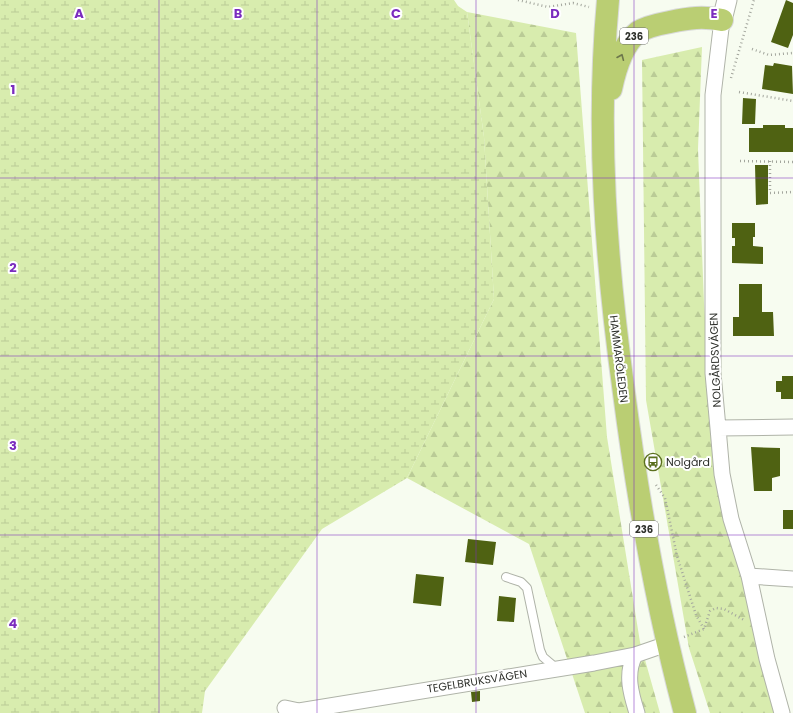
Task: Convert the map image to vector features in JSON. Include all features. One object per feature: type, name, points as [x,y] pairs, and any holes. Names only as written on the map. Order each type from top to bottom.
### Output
[{"type":"main road","name":"HAMMARÖLEDEN","points":[[607,7],[603,78],[607,255],[617,343],[642,518],[667,644],[685,713]]},
{"type":"main road","name":"236","points":[[603,122],[613,79],[621,57],[627,44],[638,32],[650,26],[725,10]]},
{"type":"street","name":"NOLGÅRDSVÄGEN","points":[[725,10],[713,95],[713,351],[718,428],[722,474],[730,512],[749,576],[767,659],[782,713]]},
{"type":"street","points":[[718,428],[793,427]]},
{"type":"street","points":[[749,576],[793,579]]},
{"type":"street","name":"TEGELBRUKSVÄGEN","points":[[285,708],[299,711],[635,655],[667,644]]},
{"type":"street","points":[[635,655],[629,675],[637,713]]},
{"type":"lane","points":[[506,577],[521,582],[527,588],[540,650],[543,657],[556,668]]},
{"type":"path","points":[[518,0],[548,7],[573,3],[607,7]]},
{"type":"path","points":[[730,82],[754,0]]},
{"type":"path","points":[[752,49],[769,55],[793,53]]},
{"type":"path","points":[[739,92],[793,101]]},
{"type":"path","points":[[740,161],[793,162]]},
{"type":"path","points":[[770,162],[770,193],[793,192]]},
{"type":"path","points":[[656,480],[656,486],[666,498],[677,556],[696,615],[704,630],[710,611],[719,607],[746,621],[760,624]]},
{"type":"green space","points":[[0,0],[454,0],[458,6],[467,12],[484,137],[494,299],[407,478],[322,529],[205,691],[202,713],[0,713]]},
{"type":"green space","points":[[467,12],[576,33],[607,437],[640,642],[660,713],[585,713],[529,544],[407,478],[494,299],[484,137]]},
{"type":"green space","points":[[702,47],[698,149],[704,303],[712,424],[776,713],[710,713],[689,648],[646,400],[642,60]]},
{"type":"building","points":[[786,0],[793,3],[793,35],[788,48],[771,42]]},
{"type":"building","points":[[774,63],[792,66],[793,94],[762,89],[765,65],[773,66]]},
{"type":"building","points":[[743,98],[756,99],[755,124],[742,124]]},
{"type":"building","points":[[763,125],[785,125],[785,128],[793,128],[793,152],[749,152],[749,128],[763,128]]},
{"type":"building","points":[[755,165],[768,165],[768,204],[756,205]]},
{"type":"building","points":[[732,223],[755,223],[755,237],[753,237],[753,246],[763,247],[763,264],[732,263],[732,246],[735,246],[735,238],[732,238]]},
{"type":"building","points":[[739,284],[762,284],[762,312],[773,312],[774,336],[733,336],[733,317],[739,317]]},
{"type":"building","points":[[782,376],[793,376],[793,399],[781,399],[781,392],[776,392],[776,381],[782,381]]},
{"type":"building","points":[[751,447],[780,448],[780,476],[772,478],[772,491],[754,491]]},
{"type":"building","points":[[783,510],[793,510],[793,529],[783,529]]},
{"type":"building","points":[[468,539],[496,542],[493,565],[465,562]]},
{"type":"building","points":[[416,574],[444,577],[441,606],[413,603]]},
{"type":"building","points":[[499,596],[516,598],[514,622],[497,621]]},
{"type":"building","points":[[480,691],[480,701],[472,702],[471,692]]},
{"type":"place","name":"Nolgård","points":[[653,462]]}]
